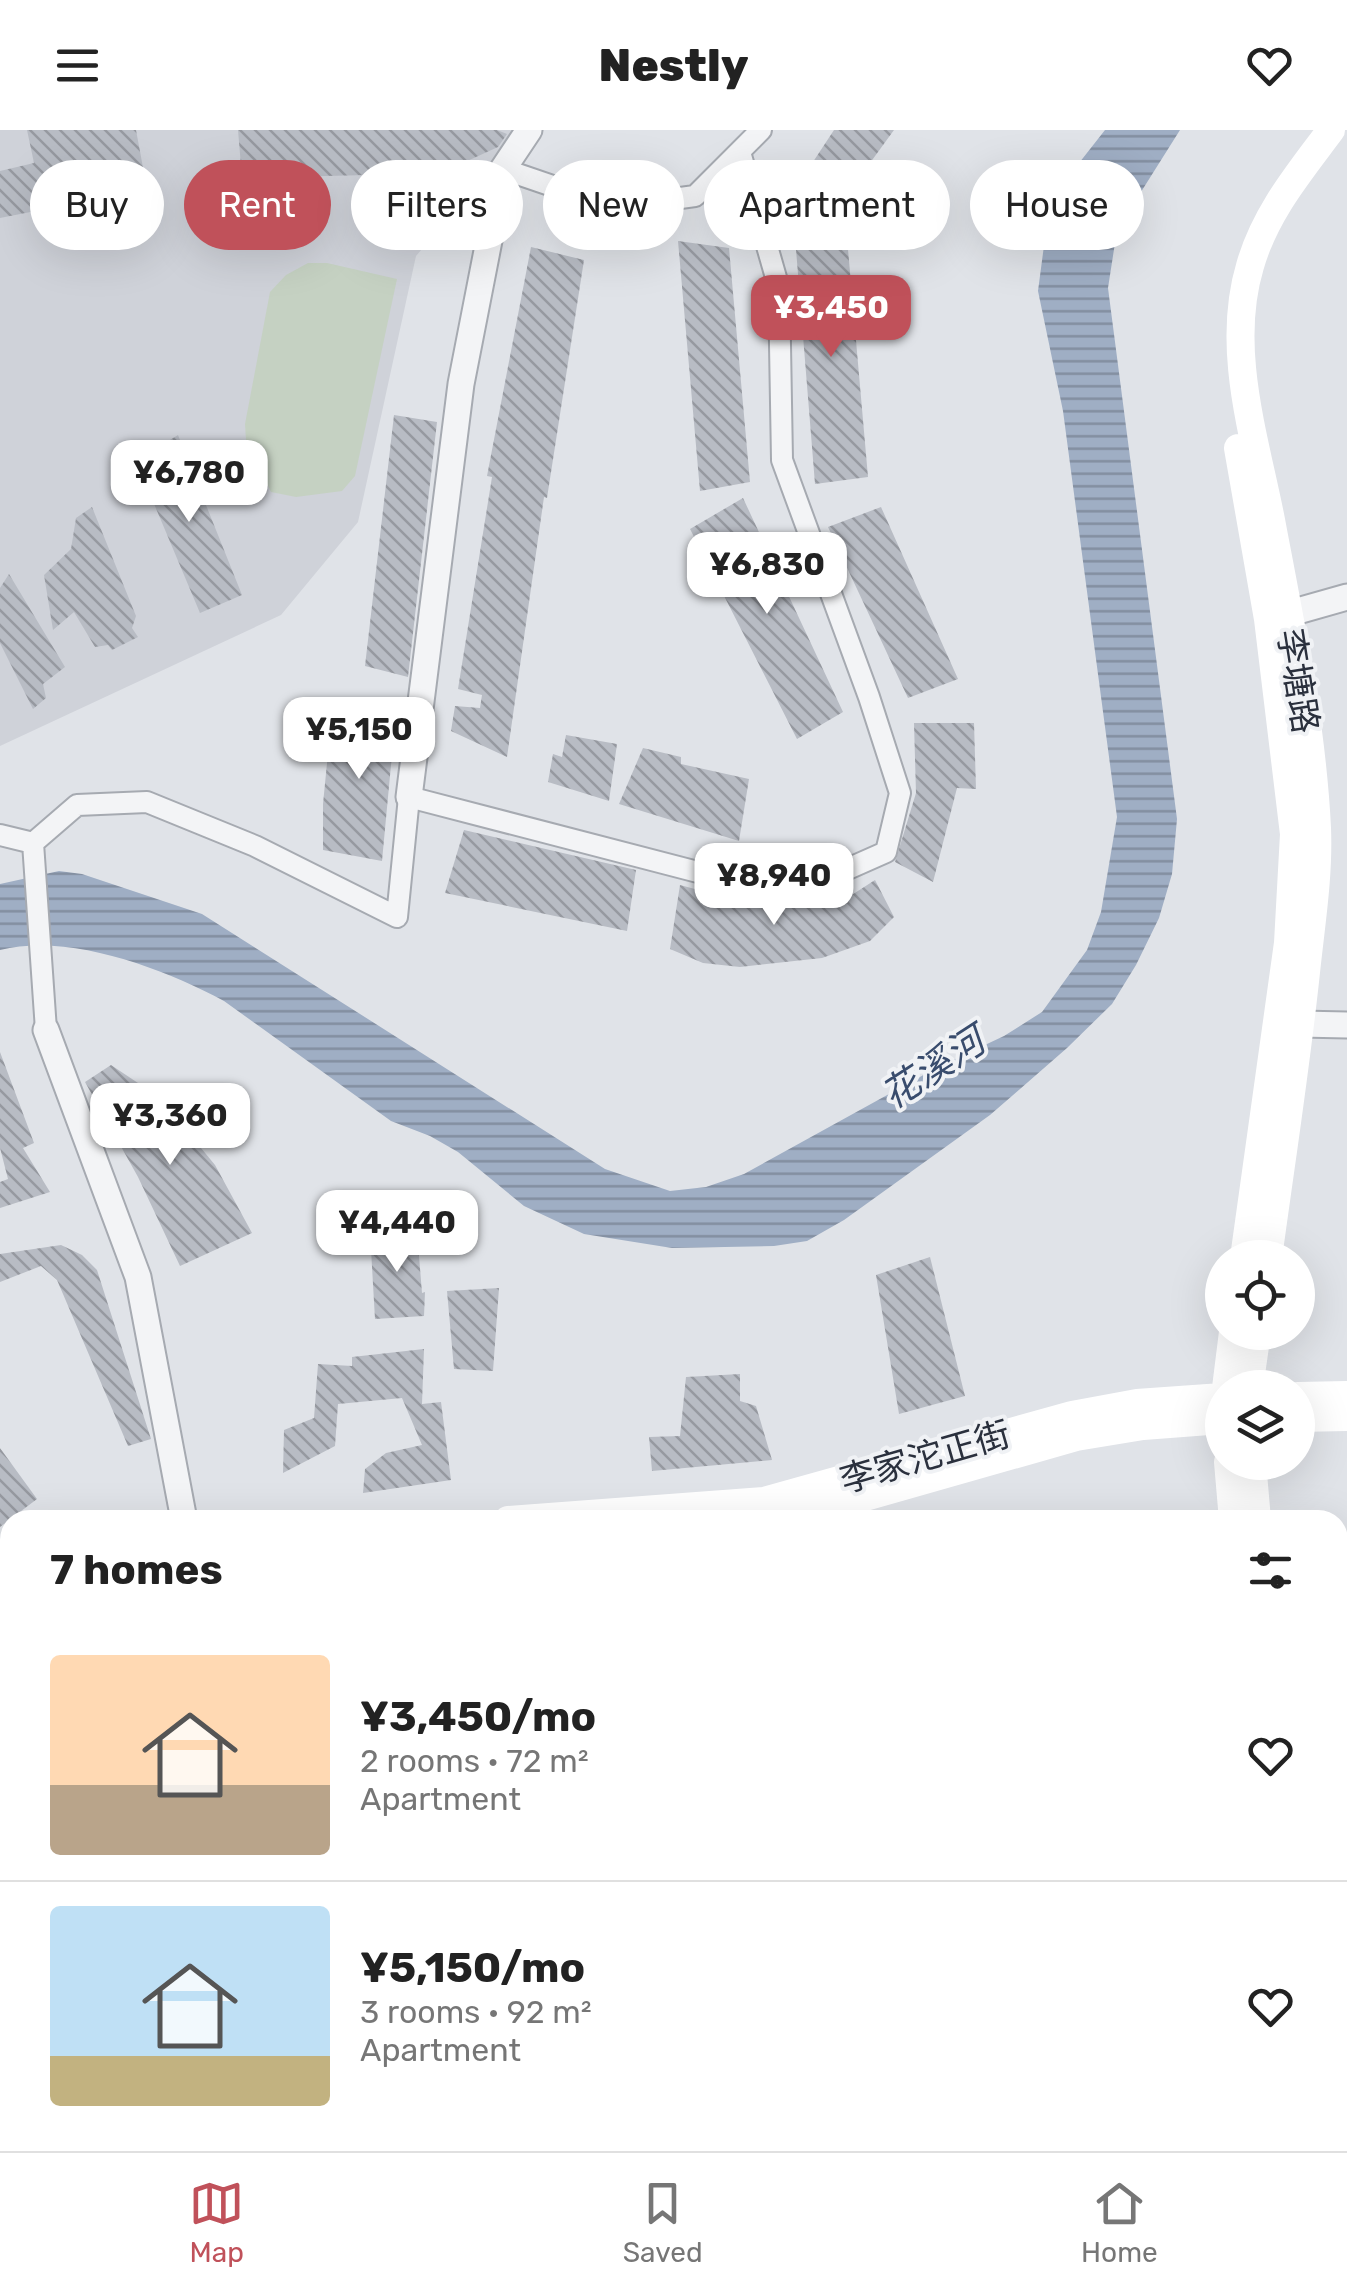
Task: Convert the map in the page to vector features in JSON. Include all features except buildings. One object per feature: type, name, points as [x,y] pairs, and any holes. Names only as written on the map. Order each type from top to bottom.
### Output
[{"type":"main road","name":"李塘路","points":[[1270,1240],[1316,888],[1317,832],[1313,776],[1226,380],[1224,303],[1232,266],[1257,202],[1307,130]]},
{"type":"main road","name":"李塘路","points":[[1247,1240],[1288,944],[1294,834],[1278,616],[1243,376],[1242,304],[1250,266],[1279,199],[1331,130]]},
{"type":"main road","points":[[1315,1396],[1347,1395]]},
{"type":"main road","name":"李家沱正街","points":[[643,1510],[764,1501],[1100,1408],[1205,1399]]},
{"type":"main road","points":[[1315,1418],[1347,1417]]},
{"type":"main road","name":"李家沱正街","points":[[820,1510],[1076,1437],[1205,1421]]},
{"type":"main road","points":[[1230,1480],[1232,1510]]},
{"type":"main road","points":[[1254,1480],[1256,1510]]},
{"type":"street","points":[[509,160],[528,130]]},
{"type":"street","points":[[523,176],[614,207],[696,196],[761,130]]},
{"type":"street","points":[[409,797],[740,884],[834,875],[886,852],[900,793],[782,460],[780,288],[740,152]]},
{"type":"street","points":[[33,843],[77,804],[147,802],[255,846],[397,916],[461,384],[487,250]]},
{"type":"street","points":[[1278,616],[1347,597]]},
{"type":"street","points":[[0,835],[33,843]]},
{"type":"street","points":[[33,843],[46,1030],[138,1277],[182,1510]]},
{"type":"street","points":[[1300,1024],[1347,1025]]},
{"type":"shaded area","points":[[0,130],[513,130],[495,160],[351,160],[351,250],[421,250],[416,256],[358,522],[281,615],[0,746]]},
{"type":"green space","points":[[308,263],[327,263],[397,279],[355,476],[342,491],[296,497],[271,492],[246,440],[245,424],[270,292],[286,275]]},
{"type":"water","points":[[1105,130],[1180,130],[1144,187],[1144,160],[1081,160]]},
{"type":"water","points":[[1043,250],[1114,250],[1108,288],[1177,819],[1172,874],[1159,918],[1112,1004],[990,1115],[844,1220],[807,1241],[774,1246],[672,1248],[584,1234],[524,1206],[458,1152],[391,1121],[224,1001],[144,966],[85,950],[27,946],[0,950],[0,884],[59,871],[82,874],[202,914],[605,1169],[670,1191],[706,1187],[744,1174],[1042,1012],[1087,950],[1101,912],[1117,817],[1063,411],[1038,291]]},
{"type":"water label","name":"花溪河","points":[[933,1068]]}]
